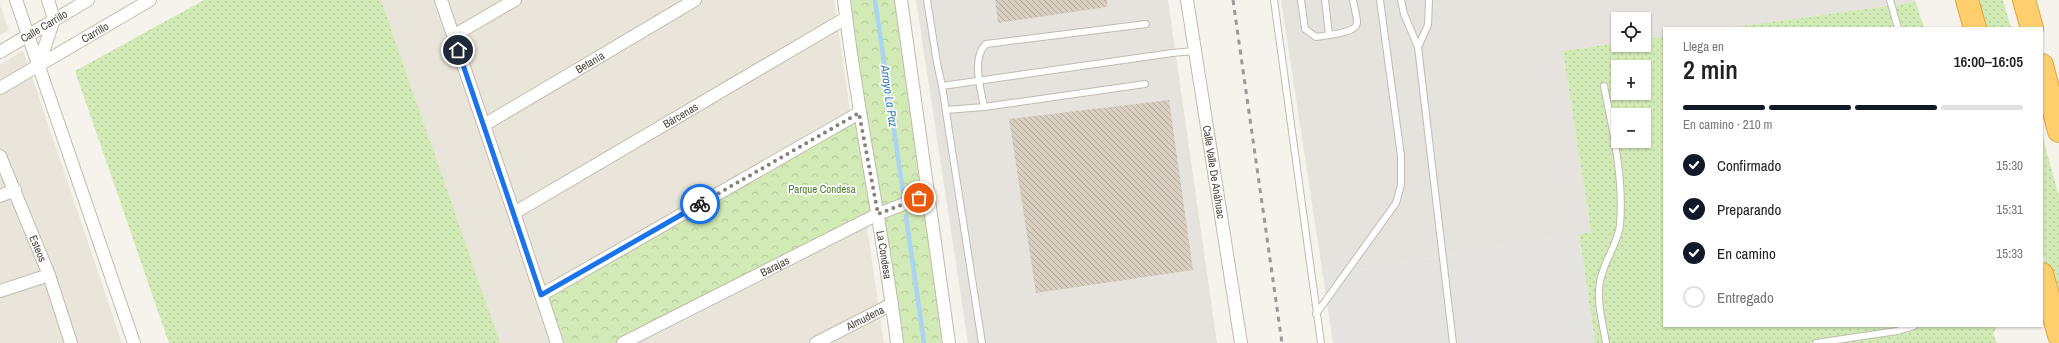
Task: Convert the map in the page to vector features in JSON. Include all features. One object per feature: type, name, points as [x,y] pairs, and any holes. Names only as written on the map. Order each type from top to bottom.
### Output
[{"type":"highway","points":[[1967,0],[1975,27]]},
{"type":"highway","points":[[2024,0],[2032,27]]},
{"type":"highway","points":[[2043,69],[2059,131]]},
{"type":"highway","points":[[2043,278],[2059,335]]},
{"type":"street","points":[[16,0],[134,343]]},
{"type":"street","points":[[0,88],[39,64],[54,19],[48,0]]},
{"type":"street","name":"Calle Carrillo","points":[[0,52],[88,0]]},
{"type":"street","name":"Carrillo","points":[[39,64],[150,0]]},
{"type":"street","points":[[441,0],[557,343]]},
{"type":"street","points":[[453,36],[515,0]]},
{"type":"street","name":"Betania","points":[[484,125],[695,0]]},
{"type":"street","name":"La Condesa","points":[[844,0],[859,113],[878,214],[897,343]]},
{"type":"street","points":[[901,0],[949,343]]},
{"type":"street","name":"Calle Valle De Anáhuac","points":[[1187,0],[1241,343]]},
{"type":"street","name":"Bárcenas","points":[[514,213],[846,18]]},
{"type":"street","points":[[541,295],[859,113]]},
{"type":"street","name":"Esteos","points":[[0,156],[49,275],[71,343]]},
{"type":"street","points":[[0,196],[15,190]]},
{"type":"street","name":"Barajas","points":[[623,343],[878,214],[927,194]]},
{"type":"street","points":[[0,291],[49,275]]},
{"type":"street","name":"Almudena","points":[[816,343],[892,304]]},
{"type":"lane","points":[[927,0],[946,110],[982,343]]},
{"type":"lane","points":[[1274,0],[1321,343]]},
{"type":"lane","points":[[1301,0],[1304,25],[1308,32],[1316,37],[1348,31],[1356,26],[1353,0]]},
{"type":"lane","points":[[1325,0],[1330,34]]},
{"type":"lane","points":[[1316,314],[1396,203],[1401,185],[1401,156],[1380,0]]},
{"type":"lane","points":[[1401,0],[1404,14],[1418,46],[1453,343]]},
{"type":"lane","points":[[1418,46],[1428,25],[1429,0]]},
{"type":"lane","points":[[1890,0],[1898,27]]},
{"type":"lane","points":[[984,107],[980,80],[979,58],[982,48],[986,44],[1146,24]]},
{"type":"lane","points":[[942,86],[1194,51]]},
{"type":"lane","points":[[946,110],[984,107],[1145,84]]},
{"type":"lane","points":[[1604,86],[1616,150],[1621,209],[1618,235],[1602,271],[1599,291],[1599,301],[1606,343]]},
{"type":"lane","points":[[1816,343],[1897,331],[1911,327]]},
{"type":"shaded area","points":[[381,0],[834,0],[884,343],[498,343]]},
{"type":"shaded area","points":[[916,0],[1168,0],[1217,343],[968,343]]},
{"type":"shaded area","points":[[1281,0],[1915,0],[1916,2],[1735,27],[1663,27],[1663,37],[1651,38],[1651,12],[1611,12],[1611,44],[1563,51],[1591,232],[1323,276]]},
{"type":"shaded area","points":[[0,5],[9,30],[0,35]]},
{"type":"shaded area","points":[[23,50],[122,343],[0,343],[0,65]]},
{"type":"shaded area","points":[[1579,234],[1595,343],[1333,343],[1323,276]]},
{"type":"green space","points":[[204,0],[381,0],[500,343],[169,343],[75,71]]},
{"type":"green space","name":"Parque Condesa","points":[[844,0],[901,0],[949,343],[897,343],[878,215],[623,343],[557,343],[541,295],[859,113]]},
{"type":"green space","points":[[1971,0],[2003,0],[2011,27],[1979,27]]},
{"type":"green space","points":[[1916,2],[1924,27],[1735,27]]},
{"type":"green space","points":[[1663,37],[1663,327],[1996,327],[1993,334],[1997,343],[1595,343],[1579,234],[1591,232],[1563,51],[1611,44],[1611,52],[1651,52],[1651,38]]},
{"type":"green space","points":[[2043,139],[2059,196],[2059,311],[2043,255]]},
{"type":"building","points":[[995,0],[1107,0],[1107,7],[998,23]]},
{"type":"building","points":[[1169,100],[1193,270],[1036,293],[1009,119]]},
{"type":"waterway","name":"Arroyo La Paz","points":[[875,0],[903,192]]},
{"type":"waterway","name":"Arroyo La Paz","points":[[906,216],[924,343]]},
{"type":"railway","points":[[1233,0],[1282,343]]},
{"type":"way so far","points":[[700,204],[859,113],[878,214],[919,198]]},
{"type":"route","points":[[458,50],[541,295],[700,204]]}]
